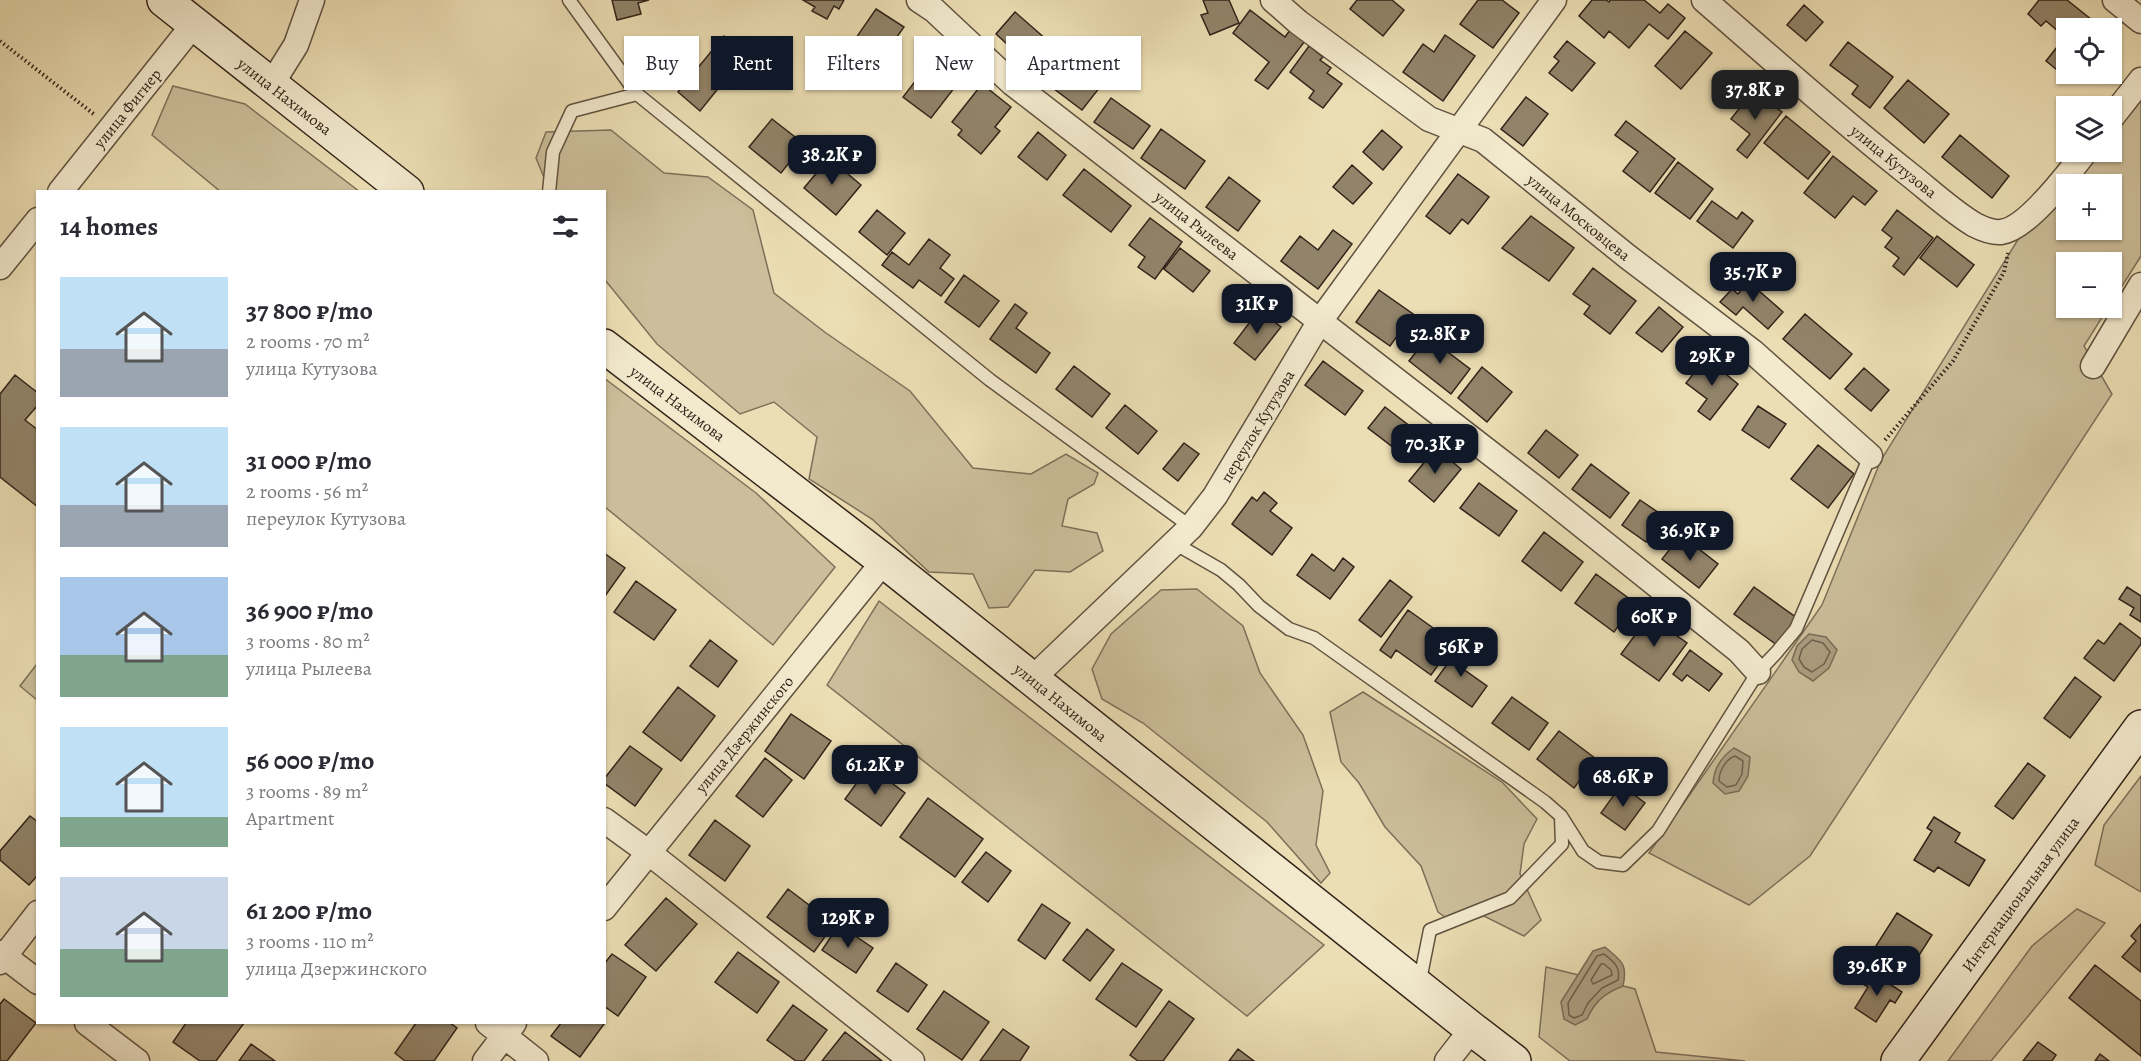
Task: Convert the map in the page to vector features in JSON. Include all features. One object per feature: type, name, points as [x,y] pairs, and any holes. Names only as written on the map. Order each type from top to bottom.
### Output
[{"type":"main road","name":"улица Нахимова","points":[[164,0],[403,190]]},
{"type":"main road","name":"улица Нахимова","points":[[606,348],[884,561],[1514,1061]]},
{"type":"main road","name":"Интернациональная улица","points":[[1898,1061],[2141,727]]},
{"type":"street","points":[[271,85],[296,45],[312,0]]},
{"type":"street","name":"улица Рылеева","points":[[919,0],[934,10],[1012,83],[1539,491],[1730,644],[1758,672]]},
{"type":"street","name":"улица Московцева","points":[[1273,0],[1298,22],[1429,119],[1483,140],[1628,257],[1753,352],[1870,456]]},
{"type":"street","name":"переулок Кутузова","points":[[1032,679],[1191,527],[1215,496],[1320,321],[1554,0]]},
{"type":"street","name":"улица Кутузова","points":[[1704,0],[1893,161],[1973,224],[1988,231],[2012,230]]},
{"type":"street","points":[[2115,0],[2141,21]]},
{"type":"street","name":"улица Фигнер","points":[[62,190],[195,24]]},
{"type":"street","points":[[2122,104],[2141,80]]},
{"type":"street","points":[[2012,230],[2030,215],[2077,162]]},
{"type":"street","points":[[0,267],[36,222]]},
{"type":"street","points":[[2093,366],[2141,285]]},
{"type":"street","name":"улица Дзержинского","points":[[606,905],[884,561]]},
{"type":"street","points":[[606,821],[648,852],[912,1061]]},
{"type":"street","points":[[36,916],[2,957],[36,981]]},
{"type":"street","points":[[88,1024],[137,1061]]},
{"type":"street","points":[[485,1061],[502,1027],[536,1061]]},
{"type":"street","points":[[1447,1061],[1472,1029]]},
{"type":"lane","points":[[569,0],[637,94],[990,380],[1191,527]]},
{"type":"lane","points":[[549,190],[553,152],[572,111],[637,94]]},
{"type":"lane","points":[[1174,543],[1221,570],[1259,606],[1289,629],[1314,639],[1545,802],[1561,816],[1583,851],[1599,862],[1623,865],[1658,831],[1758,672],[1796,629],[1870,456]]},
{"type":"lane","points":[[1419,987],[1430,930],[1510,898],[1562,844],[1561,816]]},
{"type":"path","points":[[0,40],[96,116],[92,122],[107,134]]},
{"type":"path","points":[[1870,456],[1953,361],[2004,272],[2012,230]]},
{"type":"shaded area","points":[[173,86],[245,104],[357,190],[219,190],[152,135]]},
{"type":"shaded area","points":[[2141,92],[2141,256],[2122,286],[2122,252],[2056,252],[2056,318],[2102,318],[2084,346],[2112,394],[1810,856],[1749,905],[1649,853],[1822,605],[1881,460],[2019,238],[2056,194],[2056,240],[2122,240],[2122,174],[2073,174],[2083,162],[2122,162],[2122,115]]},
{"type":"shaded area","points":[[611,130],[664,173],[708,177],[753,210],[774,293],[826,333],[910,391],[973,468],[1031,474],[1066,454],[1098,473],[1094,484],[1068,499],[1062,526],[1097,533],[1103,551],[1070,572],[1035,570],[1008,607],[989,608],[973,574],[929,572],[872,519],[809,479],[817,437],[774,402],[740,414],[657,344],[606,281],[606,190],[549,190],[536,158],[546,132]]},
{"type":"shaded area","points":[[606,380],[756,493],[835,567],[773,645],[606,508]]},
{"type":"shaded area","points":[[1197,589],[1243,626],[1260,673],[1303,735],[1323,791],[1316,845],[1330,873],[1321,883],[1267,822],[1143,723],[1102,699],[1092,669],[1111,634],[1161,590]]},
{"type":"shaded area","points":[[879,601],[1324,945],[1247,1016],[827,685]]},
{"type":"shaded area","points":[[36,665],[36,699],[20,686]]},
{"type":"shaded area","points":[[1363,692],[1502,782],[1537,819],[1524,844],[1520,874],[1541,920],[1524,936],[1484,916],[1456,925],[1438,912],[1421,866],[1385,827],[1359,783],[1341,762],[1330,712]]},
{"type":"shaded area","points":[[2141,776],[2141,892],[2095,865],[2104,825]]},
{"type":"shaded area","points":[[2077,909],[2105,923],[1991,1061],[1948,1061],[2032,946]]},
{"type":"shaded area","points":[[1546,967],[1635,989],[1656,1052],[1745,1061],[1570,1061],[1539,1037]]},
{"type":"water","points":[[1809,634],[1826,637],[1837,650],[1829,668],[1813,681],[1799,672],[1792,660],[1797,646]]},
{"type":"water","points":[[1734,748],[1750,757],[1748,776],[1739,791],[1725,794],[1713,783],[1715,772],[1725,755]]},
{"type":"water","points":[[1605,947],[1624,967],[1623,986],[1601,998],[1587,1019],[1575,1025],[1564,1019],[1561,1002],[1593,951]]},
{"type":"building","points":[[612,0],[649,0],[638,3],[641,14],[617,20]]},
{"type":"building","points":[[803,0],[844,0],[839,9],[834,6],[827,19],[812,11],[815,7]]},
{"type":"building","points":[[1203,0],[1229,0],[1239,23],[1210,35],[1201,15],[1208,13]]},
{"type":"building","points":[[1357,0],[1392,0],[1404,10],[1383,36],[1350,9]]},
{"type":"building","points":[[1478,0],[1502,0],[1519,13],[1493,48],[1460,24]]},
{"type":"building","points":[[1592,0],[1609,2],[1610,0],[1644,0],[1660,13],[1668,4],[1685,18],[1668,39],[1649,24],[1629,48],[1609,31],[1604,38],[1579,16]]},
{"type":"building","points":[[2039,0],[2067,0],[2090,18],[2056,18],[2056,29],[2046,21],[2041,26],[2028,14]]},
{"type":"building","points":[[1804,5],[1823,22],[1806,41],[1787,25]]},
{"type":"building","points":[[876,9],[904,27],[898,36],[857,36]]},
{"type":"building","points":[[1250,10],[1285,37],[1290,30],[1305,41],[1268,89],[1255,80],[1269,62],[1233,33]]},
{"type":"building","points":[[1015,12],[1042,36],[1006,36],[1006,43],[996,34]]},
{"type":"building","points":[[1685,31],[1712,53],[1681,89],[1655,66]]},
{"type":"building","points":[[1445,35],[1475,56],[1443,101],[1403,72],[1423,44],[1434,52]]},
{"type":"building","points":[[1567,41],[1595,63],[1572,91],[1549,73],[1559,61],[1554,57]]},
{"type":"building","points":[[1848,42],[1893,77],[1870,108],[1852,94],[1858,86],[1830,65]]},
{"type":"building","points":[[1309,46],[1323,57],[1320,60],[1331,68],[1327,73],[1342,84],[1323,108],[1309,98],[1314,91],[1290,72]]},
{"type":"building","points":[[2056,48],[2056,69],[2046,61]]},
{"type":"building","points":[[711,52],[711,90],[717,90],[700,111],[678,92],[680,90],[699,90],[699,66]]},
{"type":"building","points":[[1908,80],[1949,114],[1924,143],[1884,108]]},
{"type":"building","points":[[914,83],[914,90],[953,90],[931,118],[903,97]]},
{"type":"building","points":[[977,90],[990,90],[1011,107],[995,127],[1000,131],[981,154],[958,135],[962,130],[952,122]]},
{"type":"building","points":[[1056,90],[1098,90],[1082,110]]},
{"type":"building","points":[[1754,90],[1782,112],[1747,158],[1737,150],[1750,134],[1731,119]]},
{"type":"building","points":[[1526,97],[1548,114],[1523,146],[1501,129]]},
{"type":"building","points":[[1111,98],[1150,126],[1133,149],[1094,122]]},
{"type":"building","points":[[1786,116],[1830,152],[1808,179],[1764,143]]},
{"type":"building","points":[[772,119],[804,144],[781,173],[749,147]]},
{"type":"building","points":[[1626,121],[1675,159],[1650,192],[1623,171],[1638,152],[1615,135]]},
{"type":"building","points":[[1161,129],[1205,161],[1185,189],[1141,158]]},
{"type":"building","points":[[1382,130],[1402,147],[1383,170],[1363,152]]},
{"type":"building","points":[[1038,132],[1066,155],[1047,180],[1018,157]]},
{"type":"building","points":[[1960,135],[2009,176],[1992,198],[1942,157]]},
{"type":"building","points":[[1833,156],[1877,191],[1865,205],[1853,196],[1835,218],[1804,193]]},
{"type":"building","points":[[829,158],[861,185],[836,215],[804,188]]},
{"type":"building","points":[[1678,162],[1713,189],[1690,219],[1655,193]]},
{"type":"building","points":[[1352,165],[1372,183],[1353,204],[1333,187]]},
{"type":"building","points":[[1084,169],[1131,206],[1111,232],[1063,195]]},
{"type":"building","points":[[1458,174],[1489,197],[1468,224],[1462,219],[1450,234],[1426,216]]},
{"type":"building","points":[[1229,177],[1260,201],[1238,231],[1206,207]]},
{"type":"building","points":[[1712,201],[1737,219],[1742,212],[1753,221],[1733,248],[1697,221]]},
{"type":"building","points":[[877,210],[905,233],[887,255],[859,232]]},
{"type":"building","points":[[1897,210],[1933,238],[1904,275],[1893,266],[1899,258],[1885,247],[1892,238],[1882,230]]},
{"type":"building","points":[[1531,216],[1574,248],[1549,281],[1502,248]]},
{"type":"building","points":[[1150,218],[1182,242],[1155,279],[1138,267],[1145,257],[1129,245]]},
{"type":"building","points":[[1333,230],[1352,244],[1318,289],[1281,261],[1300,236],[1318,250]]},
{"type":"building","points":[[1937,236],[1974,265],[1957,287],[1920,258]]},
{"type":"building","points":[[929,239],[950,255],[940,268],[954,279],[941,296],[919,280],[913,288],[882,265],[892,252],[909,265]]},
{"type":"building","points":[[1180,248],[1210,271],[1193,292],[1164,269]]},
{"type":"building","points":[[1593,268],[1636,301],[1610,334],[1584,314],[1590,306],[1573,294]]},
{"type":"building","points":[[964,275],[999,301],[979,327],[945,302]]},
{"type":"building","points":[[1754,275],[1764,284],[1758,290],[1783,312],[1768,329],[1743,307],[1736,315],[1720,302],[1732,289],[1738,294]]},
{"type":"building","points":[[1379,290],[1413,314],[1390,346],[1356,322]]},
{"type":"building","points":[[1015,304],[1027,313],[1016,328],[1050,353],[1036,373],[990,339]]},
{"type":"building","points":[[1659,307],[1683,327],[1662,352],[1636,333]]},
{"type":"building","points":[[1259,310],[1281,327],[1255,360],[1234,343]]},
{"type":"building","points":[[1805,314],[1852,354],[1830,379],[1783,339]]},
{"type":"building","points":[[1428,337],[1470,369],[1451,394],[1409,361]]},
{"type":"building","points":[[1706,358],[1738,384],[1710,420],[1698,411],[1707,399],[1686,383]]},
{"type":"building","points":[[1323,361],[1363,391],[1345,415],[1305,385]]},
{"type":"building","points":[[1074,366],[1110,394],[1092,417],[1056,389]]},
{"type":"building","points":[[1482,367],[1512,392],[1487,422],[1458,398]]},
{"type":"building","points":[[1864,368],[1889,390],[1871,411],[1845,389]]},
{"type":"building","points":[[15,375],[36,391],[36,407],[25,420],[36,428],[36,505],[0,477],[0,394]]},
{"type":"building","points":[[1125,405],[1157,431],[1138,454],[1106,428]]},
{"type":"building","points":[[1758,406],[1786,424],[1769,448],[1742,430]]},
{"type":"building","points":[[1385,407],[1428,440],[1411,461],[1368,428]]},
{"type":"building","points":[[1546,430],[1578,455],[1559,478],[1528,453]]},
{"type":"building","points":[[1184,443],[1199,454],[1178,481],[1163,469]]},
{"type":"building","points":[[1818,445],[1854,474],[1828,508],[1791,479]]},
{"type":"building","points":[[1436,448],[1461,469],[1434,502],[1409,481]]},
{"type":"building","points":[[1591,464],[1629,493],[1610,518],[1572,489]]},
{"type":"building","points":[[1479,483],[1517,511],[1499,536],[1460,508]]},
{"type":"building","points":[[1264,492],[1277,503],[1270,511],[1292,528],[1272,555],[1232,524],[1252,497],[1257,501]]},
{"type":"building","points":[[1640,500],[1665,517],[1646,542],[1622,525]]},
{"type":"building","points":[[1544,532],[1583,562],[1561,591],[1522,561]]},
{"type":"building","points":[[1681,535],[1718,564],[1699,588],[1662,559]]},
{"type":"building","points":[[606,554],[625,568],[606,595]]},
{"type":"building","points":[[1312,554],[1334,571],[1343,558],[1354,567],[1330,599],[1297,575]]},
{"type":"building","points":[[1596,574],[1635,603],[1614,632],[1575,603]]},
{"type":"building","points":[[1390,580],[1412,597],[1381,637],[1359,620]]},
{"type":"building","points":[[636,581],[676,610],[654,640],[614,612]]},
{"type":"building","points":[[1754,587],[1797,618],[1777,645],[1734,614]]},
{"type":"building","points":[[2127,587],[2141,596],[2141,622],[2130,615],[2134,608],[2119,599]]},
{"type":"building","points":[[1408,610],[1454,643],[1431,675],[1396,650],[1391,658],[1380,650]]},
{"type":"building","points":[[1649,616],[1687,643],[1659,681],[1621,654]]},
{"type":"building","points":[[2120,623],[2141,639],[2141,644],[2114,681],[2084,658],[2098,640],[2104,644]]},
{"type":"building","points":[[710,640],[737,661],[718,687],[690,666]]},
{"type":"building","points":[[1463,642],[1472,648],[1459,666],[1487,686],[1472,707],[1435,681]]},
{"type":"building","points":[[1690,650],[1722,674],[1709,691],[1687,675],[1682,681],[1673,674]]},
{"type":"building","points":[[2075,677],[2101,697],[2070,738],[2044,718]]},
{"type":"building","points":[[678,687],[715,716],[681,761],[643,732]]},
{"type":"building","points":[[1512,697],[1548,723],[1529,750],[1492,723]]},
{"type":"building","points":[[791,714],[831,741],[804,779],[765,751]]},
{"type":"building","points":[[1559,731],[1596,759],[1574,788],[1537,759]]},
{"type":"building","points":[[630,746],[662,769],[635,806],[606,784],[606,776]]},
{"type":"building","points":[[765,758],[792,780],[763,817],[736,796]]},
{"type":"building","points":[[2028,763],[2045,776],[2013,819],[1995,806]]},
{"type":"building","points":[[869,766],[905,793],[881,826],[845,799]]},
{"type":"building","points":[[1621,785],[1645,803],[1625,830],[1601,813]]},
{"type":"building","points":[[928,798],[983,839],[955,877],[900,837]]},
{"type":"building","points":[[30,816],[36,820],[36,877],[29,885],[0,860],[0,851]]},
{"type":"building","points":[[1934,817],[1960,833],[1955,842],[1985,860],[1969,886],[1938,867],[1934,872],[1914,860],[1932,831],[1927,828]]},
{"type":"building","points":[[715,820],[750,846],[725,881],[689,855]]},
{"type":"building","points":[[986,852],[1011,871],[988,902],[962,882]]},
{"type":"building","points":[[788,889],[834,924],[814,952],[767,917]]},
{"type":"building","points":[[666,898],[697,924],[656,971],[625,945]]},
{"type":"building","points":[[1042,904],[1070,923],[1045,959],[1018,940]]},
{"type":"building","points":[[1897,913],[1932,935],[1909,971],[1874,949]]},
{"type":"building","points":[[2141,924],[2141,972],[2122,957],[2136,941],[2131,936]]},
{"type":"building","points":[[839,925],[873,948],[856,973],[822,950]]},
{"type":"building","points":[[1087,929],[1114,950],[1090,981],[1063,960]]},
{"type":"building","points":[[738,952],[779,982],[757,1013],[715,982]]},
{"type":"building","points":[[612,954],[646,977],[618,1016],[606,1007],[606,962]]},
{"type":"building","points":[[896,963],[927,985],[908,1012],[877,991]]},
{"type":"building","points":[[1122,963],[1162,990],[1136,1027],[1096,999]]},
{"type":"building","points":[[2095,965],[2141,1001],[2141,1056],[2069,998]]},
{"type":"building","points":[[1871,972],[1902,992],[1895,1003],[1890,1000],[1876,1022],[1855,1008],[1868,987],[1863,984]]},
{"type":"building","points":[[944,991],[989,1022],[962,1060],[917,1029]]},
{"type":"building","points":[[4,999],[36,1023],[7,1061],[0,1061],[0,1004]]},
{"type":"building","points":[[1169,1001],[1194,1019],[1163,1061],[1138,1061],[1130,1055]]},
{"type":"building","points":[[793,1005],[827,1030],[804,1061],[796,1061],[767,1040]]},
{"type":"building","points":[[185,1024],[243,1024],[216,1061],[200,1061],[173,1042]]},
{"type":"building","points":[[415,1024],[451,1024],[457,1028],[434,1061],[405,1061],[395,1053]]},
{"type":"building","points":[[560,1024],[604,1024],[580,1057],[551,1036]]},
{"type":"building","points":[[1003,1029],[1029,1047],[1020,1061],[980,1061]]},
{"type":"building","points":[[845,1032],[882,1061],[822,1061]]},
{"type":"building","points":[[2038,1042],[2056,1055],[2052,1061],[2023,1061]]},
{"type":"building","points":[[251,1044],[275,1061],[239,1061]]},
{"type":"building","points":[[1238,1049],[1254,1061],[1229,1061]]},
{"type":"building","points":[[2100,1054],[2109,1061],[2095,1061]]}]
